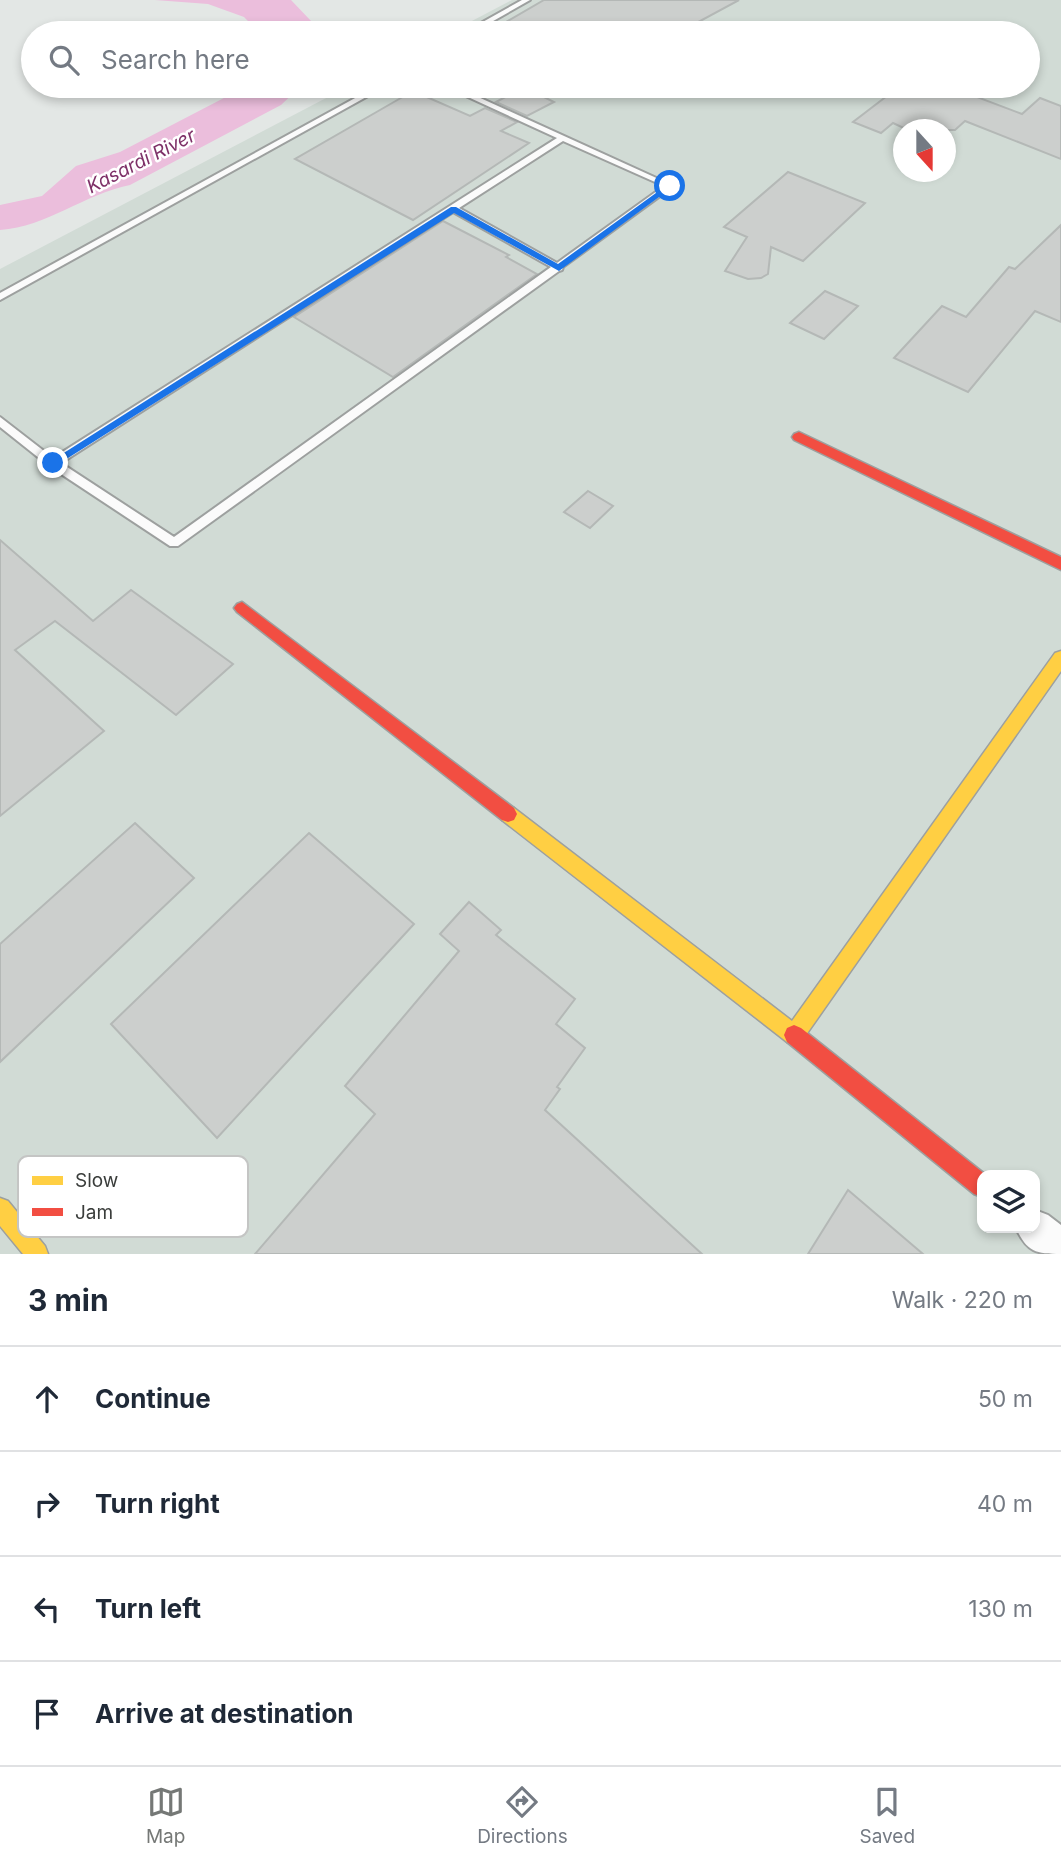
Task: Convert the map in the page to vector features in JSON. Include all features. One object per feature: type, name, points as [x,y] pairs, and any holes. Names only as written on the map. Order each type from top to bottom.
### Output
[{"type":"street","points":[[799,437],[1061,564]]},
{"type":"street","points":[[242,608],[794,1035],[977,1182]]},
{"type":"street","points":[[794,1035],[1061,659]]},
{"type":"street","points":[[0,1209],[18,1231]]},
{"type":"street","points":[[1040,1232],[1061,1249]]},
{"type":"street","points":[[23,1237],[37,1254]]},
{"type":"lane","points":[[489,21],[527,0]]},
{"type":"lane","points":[[0,297],[360,98]]},
{"type":"lane","points":[[0,421],[53,463],[174,543],[670,186],[474,98]]},
{"type":"lane","points":[[53,463],[562,138]]},
{"type":"lane","points":[[454,209],[559,268]]},
{"type":"shaded area","points":[[512,0],[1061,0],[1061,1254],[0,1254],[0,269],[326,98],[1040,98],[1040,21],[472,21]]},
{"type":"water","points":[[155,0],[291,0],[311,21],[248,21],[244,17],[208,4]]},
{"type":"water","name":"Kasardi River","points":[[224,98],[288,98],[281,105],[130,185],[97,195],[34,223],[0,230],[0,205],[42,196],[76,166],[120,152]]},
{"type":"building","points":[[544,0],[739,0],[700,21],[508,21]]},
{"type":"building","points":[[401,98],[429,98],[470,116],[485,108],[517,122],[501,131],[529,143],[413,220],[295,159]]},
{"type":"building","points":[[503,98],[546,98],[554,102],[527,116],[496,102]]},
{"type":"building","points":[[884,98],[980,98],[1022,114],[1040,98],[1061,106],[1061,159],[965,121],[956,129],[956,119],[893,119],[893,123],[881,133],[853,122]]},
{"type":"building","points":[[788,172],[865,203],[803,261],[771,247],[768,274],[761,278],[748,279],[725,271],[747,237],[724,227]]},
{"type":"building","points":[[443,221],[509,255],[506,257],[537,274],[393,377],[294,317]]},
{"type":"building","points":[[1061,225],[1061,322],[1035,311],[968,392],[894,358],[942,306],[966,317],[1009,267],[1015,269]]},
{"type":"building","points":[[825,291],[858,306],[824,339],[790,323]]},
{"type":"building","points":[[588,491],[613,506],[590,528],[564,512]]},
{"type":"building","points":[[0,540],[93,621],[131,590],[233,664],[176,715],[55,621],[15,650],[104,731],[0,816]]},
{"type":"building","points":[[135,823],[194,878],[0,1062],[0,944]]},
{"type":"building","points":[[309,833],[414,924],[217,1138],[111,1024]]},
{"type":"building","points":[[469,902],[501,930],[496,935],[575,999],[556,1024],[585,1048],[557,1087],[560,1089],[545,1110],[702,1254],[255,1254],[375,1114],[345,1086],[459,951],[440,934]]},
{"type":"building","points":[[848,1190],[923,1254],[808,1254]]},
{"type":"traffic: slow","points":[[794,1035],[1061,658]]},
{"type":"traffic: slow","points":[[508,814],[794,1035]]},
{"type":"traffic: slow","points":[[0,1209],[18,1231]]},
{"type":"traffic: slow","points":[[23,1237],[37,1254]]},
{"type":"traffic: jam","points":[[799,437],[1061,564]]},
{"type":"traffic: jam","points":[[242,608],[508,814]]},
{"type":"traffic: jam","points":[[794,1035],[977,1182]]},
{"type":"route","points":[[53,463],[454,209],[559,268],[670,186]]}]
